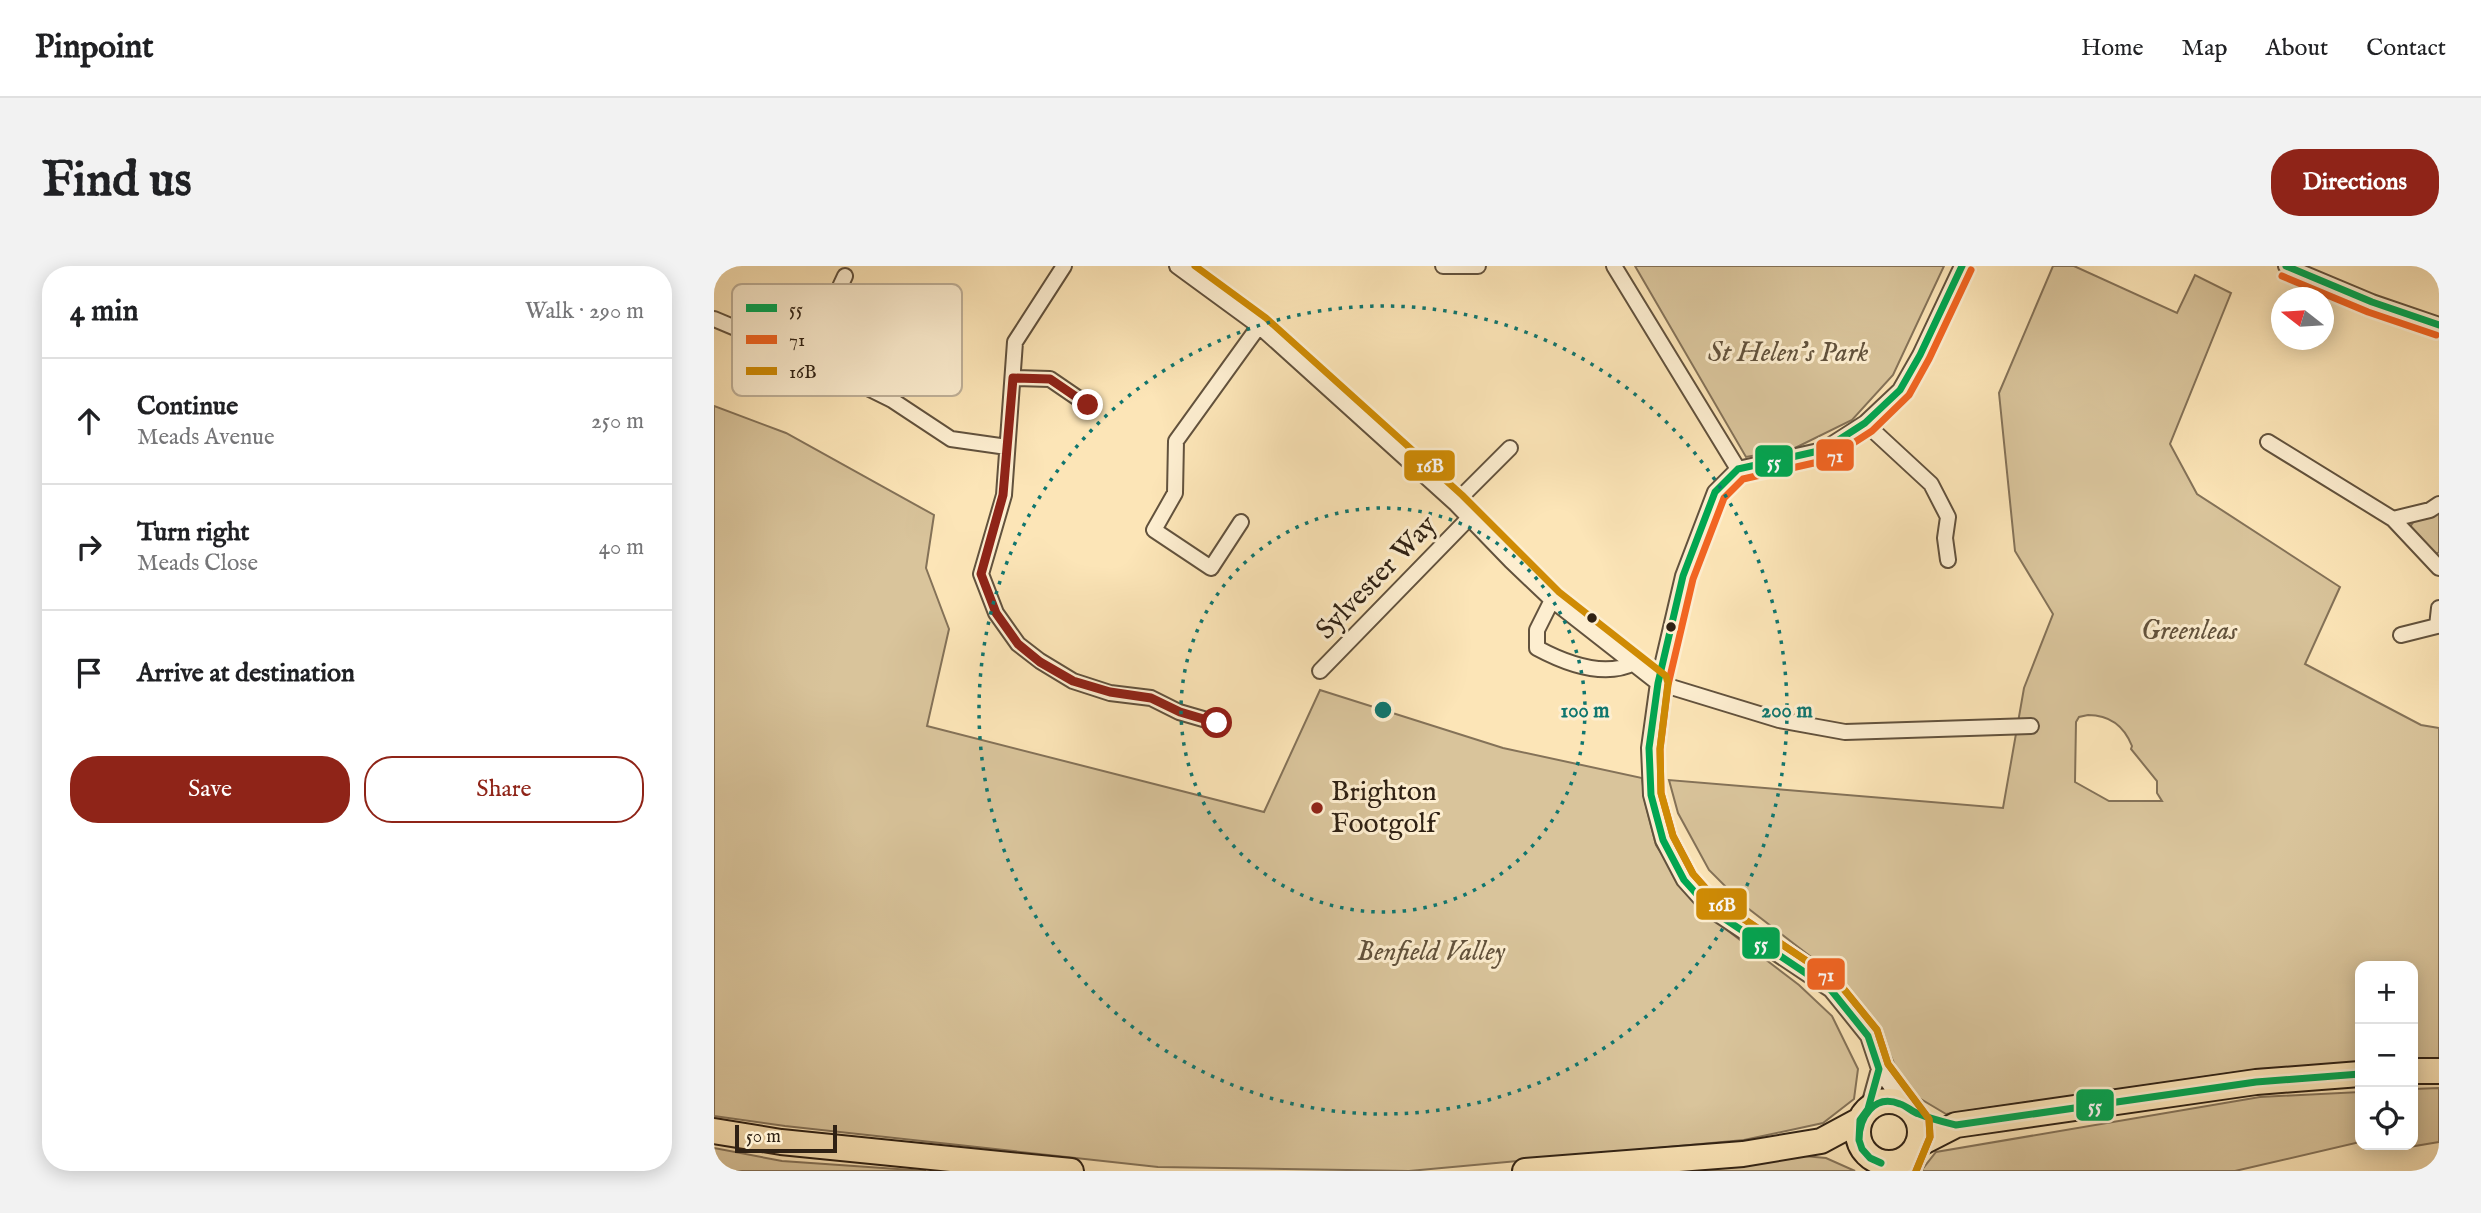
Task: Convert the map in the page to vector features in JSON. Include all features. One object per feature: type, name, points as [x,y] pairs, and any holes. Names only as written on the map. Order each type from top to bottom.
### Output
[{"type":"highway","points":[[2418,1071],[2439,1071]]},
{"type":"highway","points":[[1821,1141],[1876,1161],[1902,1161],[1956,1125],[2256,1082],[2355,1074]]},
{"type":"highway","points":[[1525,1171],[1743,1154],[1821,1141],[1864,1115],[1879,1102],[1891,1101],[1956,1125]]},
{"type":"highway","points":[[1908,1108],[1919,1122],[1920,1134],[1911,1157]]},
{"type":"highway","points":[[1864,1115],[1858,1140],[1876,1161]]},
{"type":"highway","points":[[714,1131],[781,1142],[1071,1171]]},
{"type":"street","points":[[1064,266],[1015,342],[1003,495],[981,574],[996,613],[1018,644],[1040,662],[1073,681],[1110,692],[1151,698],[1180,712],[1217,723]]},
{"type":"street","points":[[1177,266],[1259,326],[1455,503],[1552,600],[1658,683],[1779,720],[1845,732],[2031,726]]},
{"type":"street","points":[[1443,266],[1478,266]]},
{"type":"street","points":[[1614,266],[1738,470]]},
{"type":"street","points":[[1908,1108],[1879,1069],[1868,1036],[1832,990],[1710,909],[1685,880],[1662,840],[1651,795],[1649,748],[1658,683],[1683,576],[1715,492],[1738,470],[1823,450],[1865,423],[1900,390],[1920,355],[1962,266]]},
{"type":"street","points":[[2286,266],[2372,302],[2439,325]]},
{"type":"street","points":[[841,284],[845,276]]},
{"type":"street","points":[[714,319],[732,327]]},
{"type":"street","points":[[1241,522],[1211,568],[1154,530],[1175,493],[1176,441],[1259,326]]},
{"type":"street","points":[[1013,378],[1050,379],[1088,405]]},
{"type":"street","points":[[884,396],[951,439],[1007,447]]},
{"type":"street","points":[[1865,423],[1931,484],[1948,517],[1945,538],[1948,560]]},
{"type":"street","points":[[2268,442],[2393,519],[2439,568]]},
{"type":"street","points":[[1455,503],[1510,449]]},
{"type":"street","points":[[2393,519],[2430,510],[2439,504]]},
{"type":"street","name":"Sylvester Way","points":[[1320,671],[1469,518]]},
{"type":"street","points":[[1552,600],[1537,630],[1537,648],[1556,659],[1609,671],[1634,663]]},
{"type":"street","points":[[2400,635],[2438,627],[2439,608]]},
{"type":"street","points":[[1864,1115],[1879,1069]]},
{"type":"green space","name":"St Helen's Park","points":[[1635,266],[1944,266],[1893,375],[1852,420],[1795,448],[1746,457]]},
{"type":"green space","name":"Greenleas","points":[[2053,266],[2074,266],[2177,313],[2195,275],[2231,293],[2170,444],[2197,494],[2340,587],[2305,664],[2421,725],[2439,728],[2439,1063],[2418,1064],[2418,961],[2355,961],[2355,1066],[2259,1069],[1946,1114],[1914,1095],[1903,1084],[1882,1036],[1851,993],[1828,970],[1745,906],[1709,870],[1678,813],[1669,780],[2003,808],[2024,688],[2053,614],[2015,551],[1999,393]],"holes":[[[2088,715],[2103,717],[2115,723],[2125,733],[2131,749],[2157,781],[2157,793],[2162,801],[2109,801],[2075,782],[2076,722],[2079,717]]]},
{"type":"green space","name":"Benfield Valley","points":[[714,406],[786,433],[934,515],[926,568],[949,629],[927,726],[1264,812],[1320,690],[1503,748],[1642,778],[1656,845],[1689,896],[1727,930],[1799,985],[1832,1016],[1858,1069],[1854,1099],[1823,1123],[1744,1140],[1409,1171],[1158,1167],[714,1116]]},
{"type":"green space","points":[[2437,512],[2439,552],[2436,554],[2429,552],[2410,527],[2414,521]]},
{"type":"green space","points":[[2439,1088],[2439,1142],[2418,1146],[2418,1089]]},
{"type":"green space","points":[[2355,1092],[2355,1143],[2235,1171],[1921,1171],[1936,1152],[2260,1097]]},
{"type":"green space","points":[[714,1148],[782,1161],[926,1171],[714,1171]]},
{"type":"green space","points":[[1781,1154],[1826,1158],[1855,1171],[1616,1171]]},
{"type":"transit line","name":"16B","points":[[1195,266],[1266,318],[1462,495],[1559,592],[1666,676],[1668,683],[1660,749],[1661,793],[1673,836],[1693,874],[1717,901],[1838,982],[1877,1030],[1888,1064],[1929,1119],[1930,1137],[1916,1171]]},
{"type":"transit line","name":"55","points":[[1881,1163],[1870,1158],[1862,1149],[1859,1140],[1860,1120],[1868,1109],[1879,1069],[1868,1036],[1831,990],[1710,909],[1684,880],[1663,840],[1651,795],[1649,748],[1658,683],[1683,576],[1715,492],[1738,469],[1823,450],[1865,423],[1900,390],[1920,355],[1962,266]]},
{"type":"transit line","name":"55","points":[[2286,266],[2372,302],[2439,325]]},
{"type":"transit line","name":"71","points":[[1916,1171],[1930,1137],[1929,1119],[1888,1064],[1877,1030],[1838,982],[1717,901],[1693,874],[1673,836],[1661,793],[1660,749],[1668,685],[1693,579],[1724,498],[1743,479],[1827,460],[1872,431],[1909,395],[1971,270]]},
{"type":"transit line","name":"71","points":[[2282,276],[2368,312],[2436,335]]},
{"type":"transit line","name":"55","points":[[1859,1140],[1865,1116],[1883,1102],[1891,1101],[1924,1116],[1956,1125],[2256,1082],[2355,1074]]},
{"type":"place","name":"Brighton Footgolf","points":[[1317,808]]},
{"type":"route","points":[[1088,405],[1050,379],[1013,378],[1003,495],[981,574],[996,613],[1018,644],[1040,662],[1073,681],[1110,692],[1151,698],[1180,712],[1217,723]]}]
